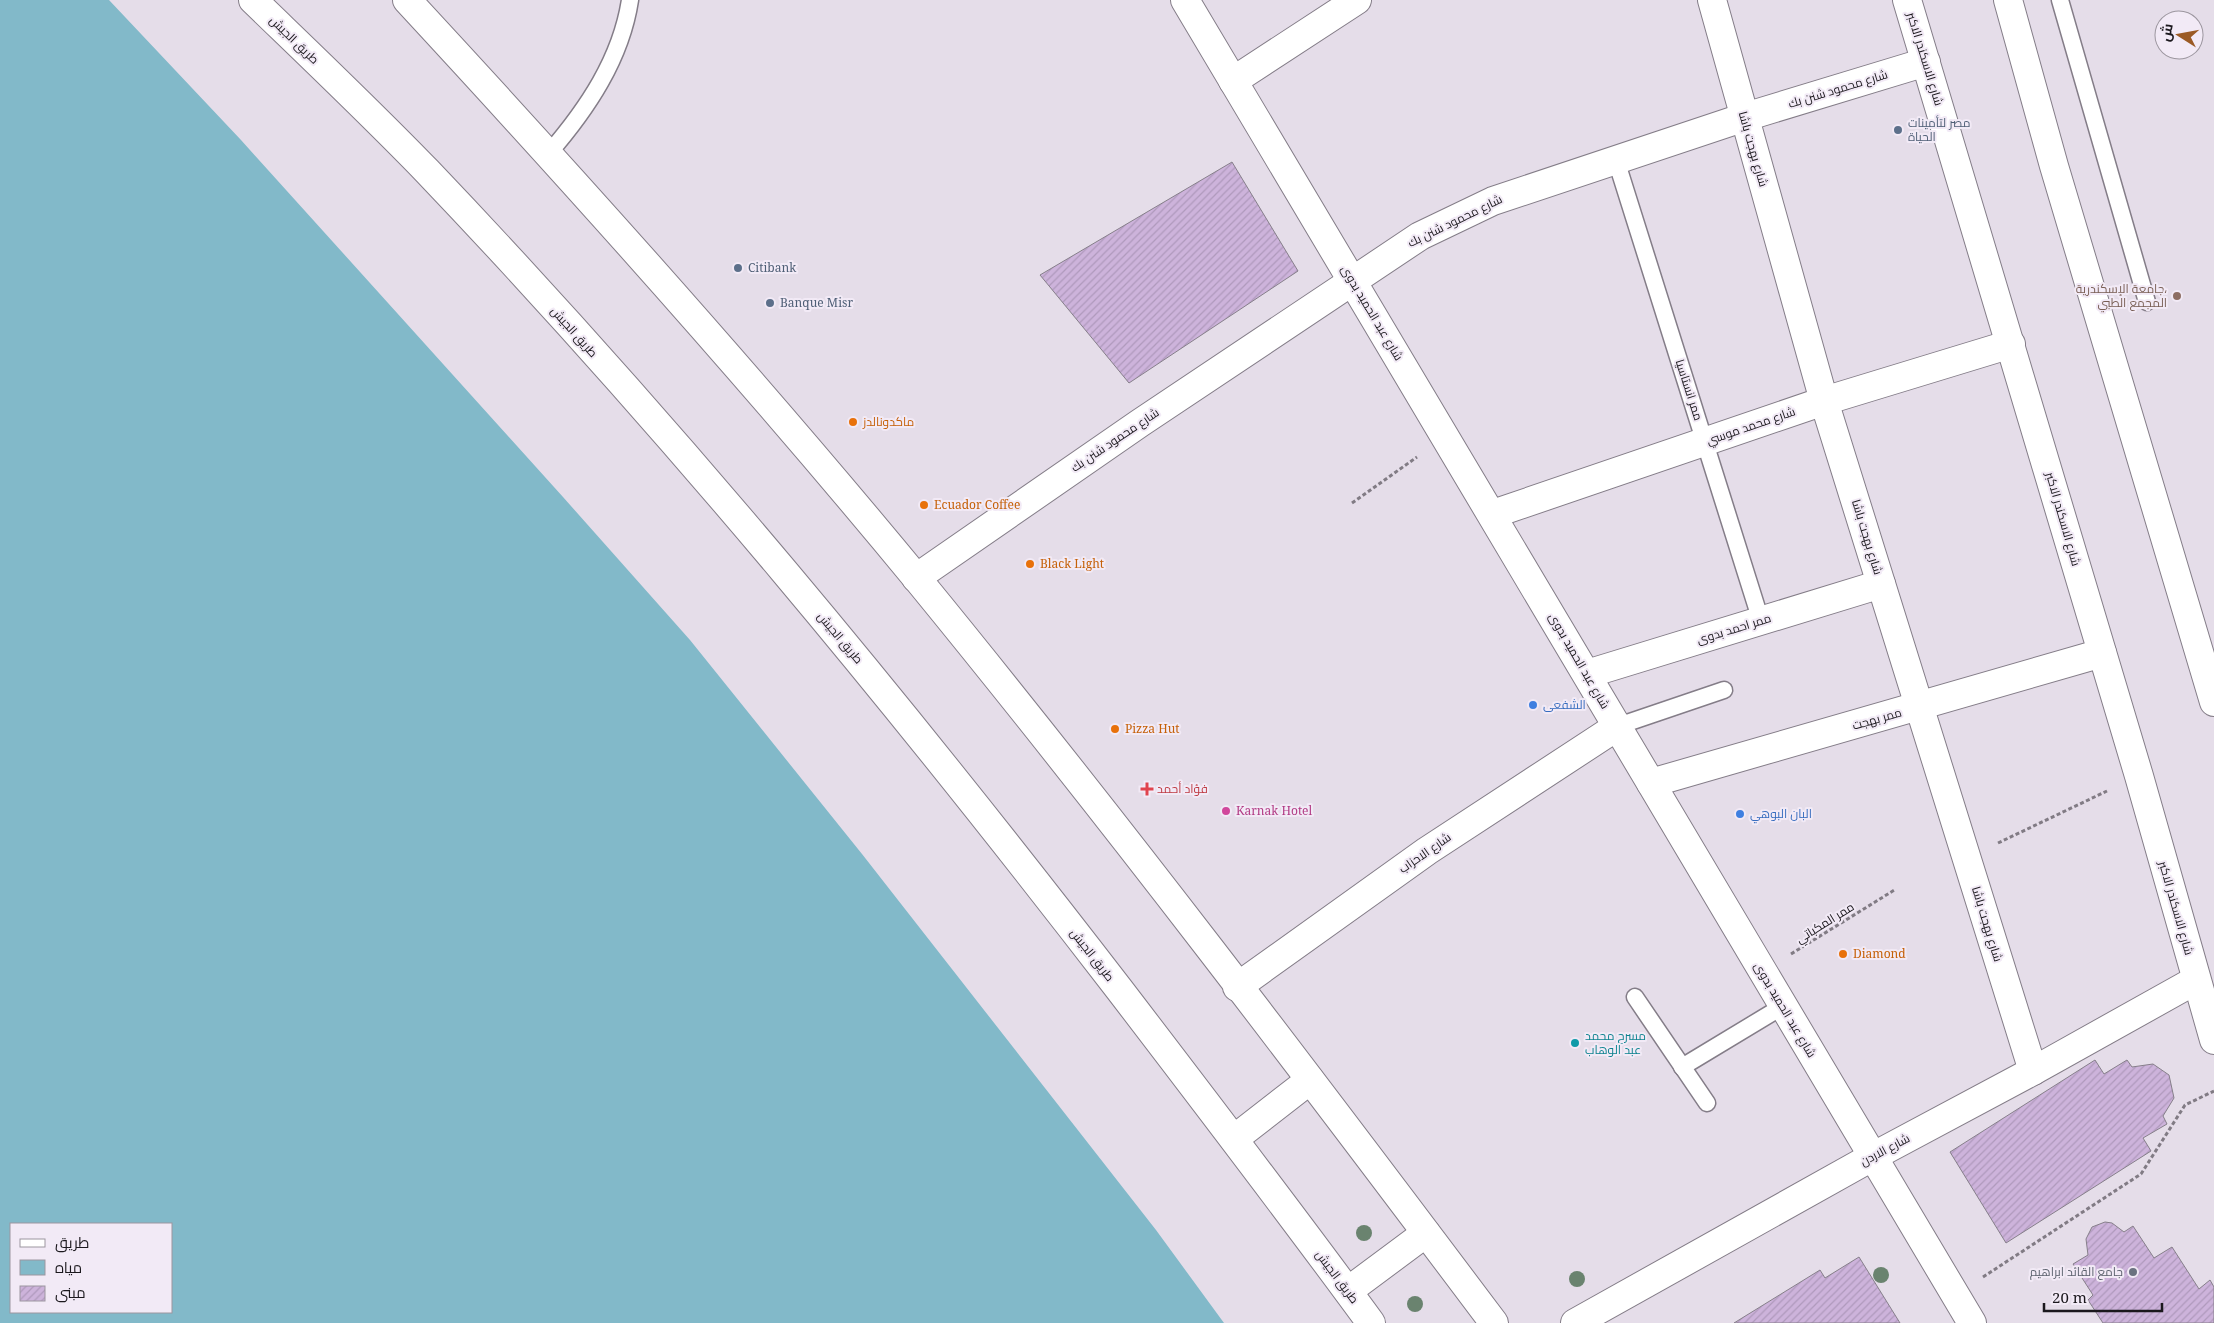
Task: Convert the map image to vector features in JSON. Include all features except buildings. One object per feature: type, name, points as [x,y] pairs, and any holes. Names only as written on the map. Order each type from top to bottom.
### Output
[{"type":"main road","name":"طريق الجيش","points":[[253,0],[428,173],[590,349],[778,564],[984,814],[1234,1139],[1371,1323]]},
{"type":"main road","points":[[407,0],[549,153],[916,578],[1064,761],[1310,1080],[1494,1323]]},
{"type":"main road","name":"شارع عبد الحميد بدوى","points":[[1185,0],[1493,514],[1972,1323]]},
{"type":"main road","points":[[1233,81],[1357,0]]},
{"type":"main road","name":"شارع بهجت باشا","points":[[1712,0],[1824,401],[2033,1071]]},
{"type":"main road","name":"شارع الاسكندر الاكبر","points":[[1907,0],[2139,776],[2214,1040]]},
{"type":"main road","points":[[2008,0],[2057,176],[2214,702]]},
{"type":"main road","name":"شارع محمود شنن بك","points":[[916,578],[1352,280],[1420,236],[1493,201],[1745,117],[1926,62]]},
{"type":"main road","name":"شارع محمد موسي","points":[[1493,514],[1824,401],[2011,344]]},
{"type":"main road","name":"ممر احمد بدوى","points":[[1587,674],[1881,584]]},
{"type":"main road","name":"ممر بهجت","points":[[1651,783],[2102,653]]},
{"type":"main road","name":"شارع الاحزاب","points":[[1237,987],[1427,851],[1618,726]]},
{"type":"main road","name":"شارع الاردن","points":[[1575,1323],[1872,1157],[2033,1071],[2196,980]]},
{"type":"main road","points":[[1234,1139],[1310,1080]]},
{"type":"main road","points":[[1348,1291],[1426,1233]]},
{"type":"lane","points":[[549,153],[573,126],[598,88],[617,47],[630,0]]},
{"type":"lane","points":[[2060,0],[2147,302]]},
{"type":"lane","name":"ممر انستاسيا","points":[[1616,160],[1761,621]]},
{"type":"lane","points":[[1618,726],[1724,690]]},
{"type":"lane","points":[[1635,997],[1707,1103]]},
{"type":"lane","points":[[1682,1066],[1783,1006]]},
{"type":"path","points":[[1352,502],[1446,436]]},
{"type":"path","points":[[1998,844],[2139,776]]},
{"type":"path","name":"ممر المكباتي","points":[[1763,971],[1896,889]]},
{"type":"path","points":[[1956,1296],[2141,1174],[2185,1105],[2214,1091]]},
{"type":"water","points":[[0,0],[109,0],[241,140],[690,640],[862,854],[1156,1230],[1224,1323],[0,1323]]},
{"type":"place","name":"مصر لتأمينات الحياة","points":[[1898,130]]},
{"type":"place","name":"Citibank","points":[[738,268]]},
{"type":"place","name":"جامعة الإسكندرية، المجمع الطبي","points":[[2177,296]]},
{"type":"place","name":"Banque Misr","points":[[770,303]]},
{"type":"place","name":"ماكدونالدز","points":[[853,422]]},
{"type":"place","name":"Ecuador Coffee","points":[[924,505]]},
{"type":"place","name":"Black Light","points":[[1030,564]]},
{"type":"place","name":"الشفعى","points":[[1533,705]]},
{"type":"place","name":"Pizza Hut","points":[[1115,729]]},
{"type":"place","name":"فؤاد أحمد","points":[[1147,789]]},
{"type":"place","name":"Karnak Hotel","points":[[1226,811]]},
{"type":"place","name":"البان البوهي","points":[[1740,814]]},
{"type":"place","name":"Diamond","points":[[1843,954]]},
{"type":"place","name":"مسرح محمد عبد الوهاب","points":[[1575,1043]]},
{"type":"place","name":"جامع القائد ابراهيم","points":[[2133,1272]]}]
